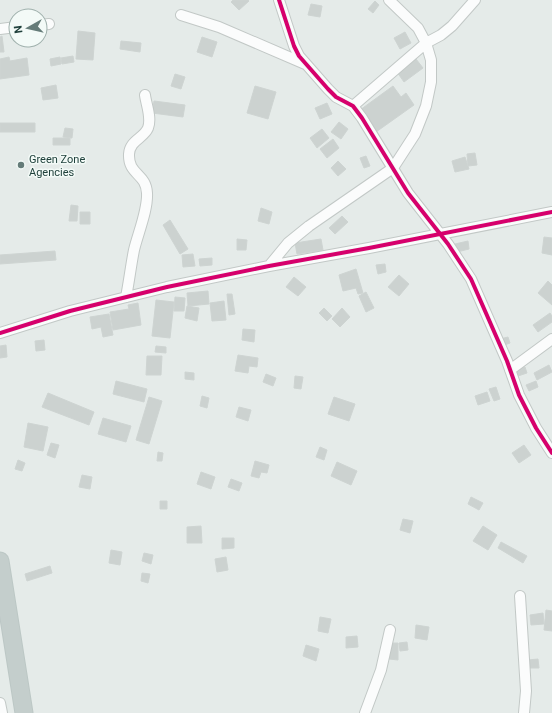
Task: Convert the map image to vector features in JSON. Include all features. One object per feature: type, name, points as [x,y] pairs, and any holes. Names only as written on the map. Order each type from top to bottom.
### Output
[{"type":"highway","points":[[0,561],[24,713]]},
{"type":"street","points":[[279,0],[294,46],[299,56],[336,97],[353,106],[408,193],[440,234],[471,280],[510,370],[519,395],[536,428],[552,453]]},
{"type":"street","points":[[269,266],[288,243],[309,226],[393,168],[415,134],[426,106],[431,82],[431,60],[426,43],[418,28],[389,0]]},
{"type":"street","points":[[353,106],[426,43],[441,35],[452,26],[475,0]]},
{"type":"street","points":[[182,16],[219,27],[305,64]]},
{"type":"street","points":[[126,298],[134,251],[147,200],[146,184],[129,163],[129,152],[137,139],[148,128],[149,115],[145,95]]},
{"type":"street","points":[[0,333],[70,311],[167,287],[552,212]]},
{"type":"street","points":[[510,370],[552,339]]},
{"type":"street","points":[[520,596],[526,691],[524,713]]},
{"type":"street","points":[[365,713],[381,670],[390,630]]},
{"type":"street","points":[[0,703],[2,713]]},
{"type":"building","points":[[233,0],[249,1],[239,10],[231,2]]},
{"type":"building","points":[[375,1],[379,5],[373,13],[368,9]]},
{"type":"building","points":[[311,4],[322,6],[320,17],[308,15]]},
{"type":"building","points":[[78,31],[95,33],[93,60],[76,59]]},
{"type":"building","points":[[405,32],[411,43],[400,49],[394,38]]},
{"type":"building","points":[[2,36],[4,52],[0,52],[0,37]]},
{"type":"building","points":[[202,37],[217,42],[212,57],[197,52]]},
{"type":"building","points":[[121,41],[141,43],[140,52],[120,49]]},
{"type":"building","points":[[73,56],[74,62],[62,64],[61,58]]},
{"type":"building","points":[[9,57],[10,61],[27,58],[29,75],[0,79],[0,59]]},
{"type":"building","points":[[60,57],[61,64],[51,66],[50,59]]},
{"type":"building","points":[[416,59],[423,68],[404,82],[397,72]]},
{"type":"building","points":[[175,74],[185,77],[181,89],[171,86]]},
{"type":"building","points":[[56,85],[58,98],[43,100],[41,88]]},
{"type":"building","points":[[255,86],[276,92],[268,119],[247,113]]},
{"type":"building","points":[[393,86],[401,97],[406,93],[414,105],[376,132],[360,110]]},
{"type":"building","points":[[154,101],[185,105],[183,117],[152,113]]},
{"type":"building","points":[[327,103],[332,114],[320,119],[315,108]]},
{"type":"building","points":[[339,122],[348,129],[341,139],[331,132]]},
{"type":"building","points":[[0,123],[35,123],[35,132],[0,132]]},
{"type":"building","points":[[65,128],[73,129],[72,138],[63,137]]},
{"type":"building","points":[[322,129],[329,138],[317,148],[310,138]]},
{"type":"building","points":[[53,138],[70,138],[70,145],[53,145]]},
{"type":"building","points":[[333,139],[339,148],[327,158],[320,149]]},
{"type":"building","points":[[475,153],[477,165],[468,166],[467,154]]},
{"type":"building","points":[[366,156],[370,166],[364,168],[360,158]]},
{"type":"building","points":[[465,157],[469,169],[455,172],[452,161]]},
{"type":"building","points":[[338,161],[346,169],[338,176],[331,168]]},
{"type":"building","points":[[71,205],[78,206],[77,221],[69,221]]},
{"type":"building","points":[[261,208],[272,212],[269,224],[258,221]]},
{"type":"building","points":[[80,212],[90,212],[90,224],[80,224]]},
{"type":"building","points":[[342,216],[348,222],[335,234],[329,228]]},
{"type":"building","points":[[170,220],[188,249],[180,254],[163,225]]},
{"type":"building","points":[[544,237],[552,238],[552,255],[542,253]]},
{"type":"building","points":[[237,239],[247,240],[246,250],[237,250]]},
{"type":"building","points":[[321,239],[323,250],[297,254],[295,243]]},
{"type":"building","points":[[468,241],[469,249],[457,252],[455,244]]},
{"type":"building","points":[[55,251],[56,260],[0,264],[0,255]]},
{"type":"building","points":[[193,254],[195,266],[183,267],[182,255]]},
{"type":"building","points":[[212,258],[212,265],[200,266],[199,259]]},
{"type":"building","points":[[385,264],[386,272],[378,274],[376,265]]},
{"type":"building","points":[[356,269],[363,293],[358,294],[356,288],[343,291],[339,275]]},
{"type":"building","points":[[399,275],[409,284],[399,296],[388,287]]},
{"type":"building","points":[[294,277],[306,287],[298,296],[286,287]]},
{"type":"building","points":[[548,281],[552,285],[552,305],[538,293]]},
{"type":"building","points":[[208,291],[209,304],[188,306],[187,293]]},
{"type":"building","points":[[366,292],[374,308],[366,312],[359,296]]},
{"type":"building","points":[[227,294],[232,294],[235,314],[229,315]]},
{"type":"building","points":[[175,297],[185,298],[184,311],[174,311]]},
{"type":"building","points":[[156,300],[174,302],[170,338],[152,336]]},
{"type":"building","points":[[224,301],[226,320],[212,321],[210,303]]},
{"type":"building","points":[[138,303],[141,325],[113,330],[110,312],[129,309],[128,305]]},
{"type":"building","points":[[187,306],[199,308],[197,321],[185,318]]},
{"type":"building","points":[[324,308],[332,316],[327,321],[319,313]]},
{"type":"building","points":[[342,308],[350,317],[340,327],[332,319]]},
{"type":"building","points":[[550,313],[552,316],[552,322],[538,332],[533,325]]},
{"type":"building","points":[[109,314],[113,335],[103,337],[101,327],[92,329],[90,317]]},
{"type":"building","points":[[243,329],[255,330],[254,342],[242,340]]},
{"type":"building","points":[[508,337],[510,343],[502,346],[500,339]]},
{"type":"building","points":[[44,340],[45,350],[36,351],[35,341]]},
{"type":"building","points":[[6,345],[7,357],[0,358],[0,346]]},
{"type":"building","points":[[156,346],[166,347],[166,353],[155,352]]},
{"type":"building","points":[[238,355],[258,358],[257,367],[249,366],[248,373],[235,371]]},
{"type":"building","points":[[147,356],[162,356],[161,375],[146,375]]},
{"type":"building","points":[[549,365],[552,372],[537,380],[534,373]]},
{"type":"building","points":[[525,367],[527,373],[518,376],[516,369]]},
{"type":"building","points":[[185,372],[194,373],[194,380],[185,379]]},
{"type":"building","points":[[266,374],[276,378],[273,386],[263,382]]},
{"type":"building","points":[[295,376],[303,377],[301,389],[294,388]]},
{"type":"building","points":[[116,381],[147,389],[144,402],[113,394]]},
{"type":"building","points":[[536,381],[538,387],[529,391],[526,385]]},
{"type":"building","points":[[496,387],[500,399],[494,401],[489,389]]},
{"type":"building","points":[[487,392],[490,401],[478,405],[475,396]]},
{"type":"building","points":[[48,393],[94,412],[89,425],[42,407]]},
{"type":"building","points":[[202,396],[209,398],[207,408],[200,406]]},
{"type":"building","points":[[149,397],[162,401],[149,444],[136,440]]},
{"type":"building","points":[[334,397],[355,404],[349,421],[328,414]]},
{"type":"building","points":[[239,407],[251,410],[248,421],[236,417]]},
{"type":"building","points":[[103,418],[131,426],[126,442],[98,434]]},
{"type":"building","points":[[28,423],[48,427],[43,451],[24,447]]},
{"type":"building","points":[[51,443],[59,445],[55,458],[47,455]]},
{"type":"building","points":[[524,445],[531,455],[519,463],[512,453]]},
{"type":"building","points":[[320,447],[327,450],[324,460],[316,457]]},
{"type":"building","points":[[158,452],[163,453],[162,461],[157,461]]},
{"type":"building","points":[[18,460],[25,463],[22,471],[15,469]]},
{"type":"building","points":[[255,461],[269,465],[267,473],[261,472],[259,478],[251,476]]},
{"type":"building","points":[[337,462],[357,471],[351,485],[331,476]]},
{"type":"building","points":[[201,472],[215,477],[211,489],[197,484]]},
{"type":"building","points":[[82,475],[92,477],[90,489],[79,487]]},
{"type":"building","points":[[231,479],[242,483],[239,491],[228,487]]},
{"type":"building","points":[[471,497],[483,503],[479,510],[468,504]]},
{"type":"building","points":[[160,501],[167,501],[167,509],[160,509]]},
{"type":"building","points":[[403,519],[413,521],[410,533],[400,530]]},
{"type":"building","points":[[201,526],[202,543],[187,543],[187,527]]},
{"type":"building","points":[[483,526],[497,535],[488,550],[473,541]]},
{"type":"building","points":[[222,538],[234,538],[234,548],[222,549]]},
{"type":"building","points":[[501,542],[527,556],[523,563],[498,548]]},
{"type":"building","points":[[111,550],[122,552],[120,565],[109,563]]},
{"type":"building","points":[[144,553],[153,555],[151,564],[142,561]]},
{"type":"building","points":[[226,557],[228,570],[217,572],[215,559]]},
{"type":"building","points":[[50,566],[52,573],[27,581],[25,574]]},
{"type":"building","points":[[142,573],[150,574],[148,583],[141,581]]},
{"type":"building","points":[[546,610],[552,611],[552,631],[544,630]]},
{"type":"building","points":[[543,613],[544,624],[531,625],[530,615]]},
{"type":"building","points":[[320,617],[331,619],[328,633],[318,631]]},
{"type":"building","points":[[416,625],[429,627],[427,640],[415,638]]},
{"type":"building","points":[[357,636],[358,647],[346,648],[346,637]]},
{"type":"building","points":[[407,642],[408,650],[400,651],[399,643]]},
{"type":"building","points":[[389,643],[398,643],[398,660],[389,659]]},
{"type":"building","points":[[306,645],[319,649],[316,661],[303,656]]},
{"type":"building","points":[[538,659],[539,668],[529,668],[528,660]]},
{"type":"cycle path","points":[[279,0],[294,46],[299,56],[336,97],[353,106],[408,193],[448,244],[471,279],[507,361],[519,395],[536,428],[552,453]]},
{"type":"cycle path","points":[[0,333],[70,311],[167,287],[552,212]]},
{"type":"place","name":"Green Zone Agencies","points":[[21,165]]}]
